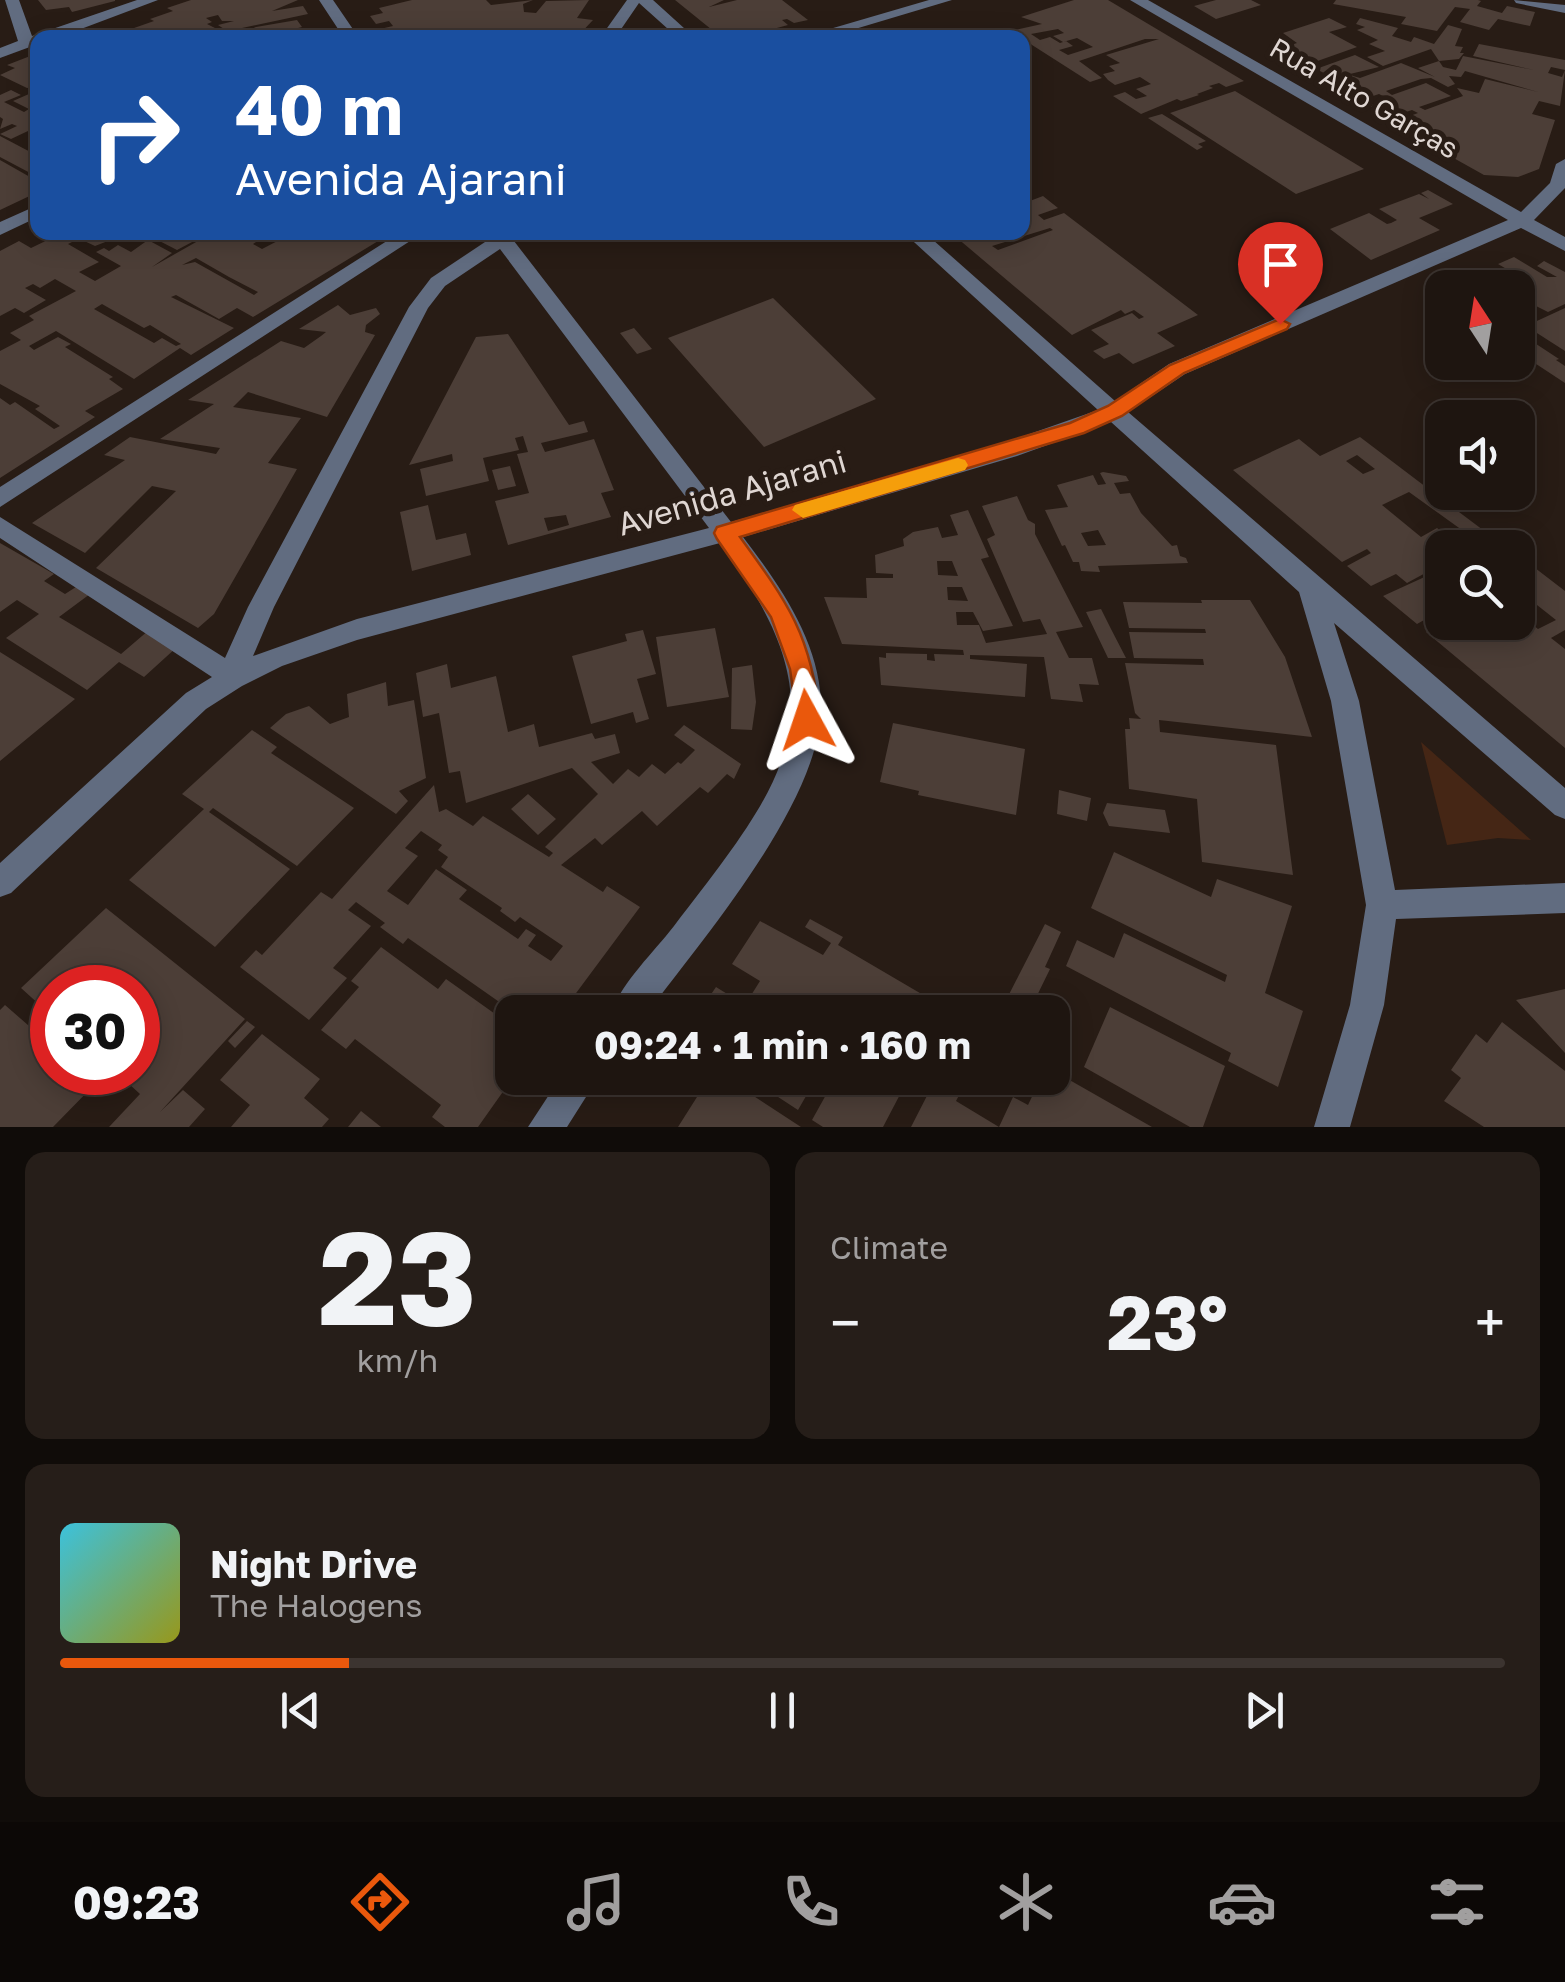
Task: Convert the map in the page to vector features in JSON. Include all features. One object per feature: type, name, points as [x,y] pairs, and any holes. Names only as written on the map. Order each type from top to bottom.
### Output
[{"type":"street","points":[[12,0],[30,31]]},
{"type":"street","points":[[62,30],[151,0]]},
{"type":"street","points":[[326,0],[347,30]]},
{"type":"street","points":[[613,30],[634,0]]},
{"type":"street","points":[[644,0],[679,30]]},
{"type":"street","points":[[835,30],[945,0]]},
{"type":"street","name":"Rua Alto Garças","points":[[1136,0],[1565,245]]},
{"type":"street","points":[[1521,0],[1565,9]]},
{"type":"street","points":[[0,53],[30,41]]},
{"type":"street","points":[[1522,220],[1558,184],[1565,164]]},
{"type":"street","points":[[0,228],[30,214]]},
{"type":"street","points":[[1522,220],[1565,226]]},
{"type":"street","name":"Avenida Ajarani","points":[[0,883],[196,701],[231,676],[304,646],[725,533],[1015,448],[1115,411],[1177,369],[1522,220]]},
{"type":"street","points":[[0,498],[403,240]]},
{"type":"street","points":[[0,526],[231,676],[261,607],[419,307],[438,282],[495,240]]},
{"type":"street","points":[[503,240],[782,613],[803,669],[807,720],[792,777],[761,828],[640,995]]},
{"type":"street","points":[[921,240],[1310,587],[1565,806]]},
{"type":"street","points":[[1310,587],[1345,701],[1382,905],[1367,1005],[1332,1127]]},
{"type":"street","points":[[1382,905],[1565,898]]},
{"type":"street","points":[[546,1127],[569,1095]]},
{"type":"shaded area","points":[[1421,742],[1531,840],[1498,838],[1447,845]]},
{"type":"building","points":[[38,0],[115,1],[72,12],[69,7],[46,10]]},
{"type":"building","points":[[191,0],[298,0],[272,11],[303,6],[308,14],[233,30],[223,30],[218,25],[234,21],[222,21],[218,15],[206,18],[215,30],[128,30],[173,11],[167,8]]},
{"type":"building","points":[[412,0],[486,0],[491,5],[533,0],[523,4],[524,12],[536,13],[546,1],[589,0],[577,18],[593,20],[584,30],[381,30],[393,26],[389,21],[376,24],[370,16],[383,13],[379,8]]},
{"type":"building","points":[[675,0],[724,0],[709,7],[737,0],[782,0],[808,20],[782,20],[788,25],[770,30],[712,30]]},
{"type":"building","points":[[1074,0],[1108,0],[1244,81],[1226,87],[1219,83],[1209,86],[1213,88],[1199,95],[1177,99],[1141,114],[1113,96],[1125,92],[1136,99],[1147,96],[1136,89],[1151,84],[1140,77],[1115,85],[1103,74],[1115,71],[1109,66],[1120,63],[1106,55],[1159,39],[1145,39],[1079,61],[1102,78],[1090,82],[1030,44],[1030,30],[1015,30],[1042,24],[1021,17]],"holes":[[[1058,29],[1064,33],[1053,36],[1063,42],[1060,43],[1050,37],[1040,40],[1031,34]],[[1077,38],[1093,47],[1068,55],[1059,50],[1073,46],[1066,41]]]},
{"type":"building","points":[[1216,0],[1251,0],[1261,5],[1216,19],[1194,6]]},
{"type":"building","points":[[1336,0],[1478,0],[1481,1],[1477,6],[1502,13],[1507,6],[1535,12],[1530,26],[1498,19],[1489,30],[1460,22],[1470,9],[1455,7],[1437,31],[1401,24],[1406,17],[1333,4]]},
{"type":"building","points":[[1329,18],[1347,27],[1329,32],[1357,47],[1309,64],[1296,57],[1280,63],[1265,54],[1297,43],[1283,33]]},
{"type":"building","points":[[1360,18],[1398,28],[1392,36],[1411,42],[1414,37],[1434,44],[1448,25],[1462,29],[1455,46],[1463,47],[1460,53],[1464,53],[1459,59],[1439,61],[1431,49],[1383,66],[1367,57],[1385,51],[1369,44],[1378,40],[1357,30],[1365,27],[1356,24]]},
{"type":"building","points":[[297,20],[302,27],[290,30],[249,30]]},
{"type":"building","points":[[1479,44],[1565,60],[1565,70],[1560,106],[1539,101],[1532,114],[1555,120],[1539,169],[1518,177],[1484,175],[1391,123],[1418,113],[1403,113],[1391,107],[1380,111],[1370,106],[1385,97],[1370,97],[1344,83],[1353,80],[1340,81],[1316,69],[1355,55],[1379,67],[1350,74],[1360,78],[1401,63],[1435,77],[1418,68],[1439,61],[1443,67],[1456,70],[1463,56],[1534,70],[1473,56]],"holes":[[[1551,67],[1565,70],[1562,77],[1548,73]],[[1465,71],[1538,92],[1485,79],[1479,93],[1457,88],[1463,96],[1425,110],[1419,107],[1451,96],[1426,83],[1392,95],[1386,91],[1431,78],[1448,87],[1455,84],[1449,76],[1461,77]]]},
{"type":"building","points":[[30,56],[30,87],[0,75],[15,68],[7,65]]},
{"type":"building","points":[[11,90],[21,95],[4,102],[24,112],[29,109],[13,101],[30,94],[30,132],[11,139],[0,134],[17,126],[0,129],[0,95]]},
{"type":"building","points":[[1235,91],[1364,169],[1296,194],[1170,113]]},
{"type":"building","points":[[1162,114],[1206,141],[1198,144],[1203,147],[1197,150],[1148,118]]},
{"type":"building","points":[[0,136],[30,152],[30,173],[0,157]]},
{"type":"building","points":[[0,160],[30,177],[30,196],[0,210]]},
{"type":"building","points":[[1428,190],[1453,204],[1419,218],[1440,230],[1371,260],[1330,229],[1369,213],[1391,223],[1397,220],[1379,209],[1419,194],[1429,199],[1421,193]]},
{"type":"building","points":[[1043,196],[1058,208],[1038,215],[1044,220],[1064,213],[1198,315],[1157,333],[1175,346],[1133,364],[1119,353],[1104,359],[1093,351],[1109,344],[1091,330],[1132,313],[1139,319],[1144,317],[1134,310],[1125,314],[1121,310],[1072,335],[959,240],[1011,240],[992,246],[998,250],[1053,230],[1030,234],[1030,201]]},
{"type":"building","points":[[48,240],[72,240],[68,244],[99,262],[79,272],[95,281],[121,266],[96,252],[118,245],[131,252],[148,240],[172,253],[152,267],[200,240],[259,240],[253,244],[262,249],[279,240],[380,240],[253,317],[237,308],[219,319],[176,295],[171,297],[234,328],[191,355],[180,348],[134,379],[56,331],[29,346],[34,350],[58,337],[71,344],[65,347],[113,377],[109,379],[123,389],[85,411],[95,417],[0,478],[0,398],[10,405],[15,402],[54,429],[60,426],[35,409],[40,406],[0,384],[0,351],[21,340],[10,333],[34,320],[29,316],[76,291],[55,279],[40,288],[33,284],[25,288],[46,300],[24,313],[15,308],[0,316],[0,251],[19,241],[31,248]],"holes":[[[196,258],[258,292],[254,295],[195,262],[182,265]],[[102,304],[144,328],[150,325],[181,344],[176,346],[162,338],[154,343],[94,309]]]},
{"type":"building","points":[[82,240],[110,240],[95,246]]},
{"type":"building","points":[[158,240],[194,241],[177,250]]},
{"type":"building","points":[[1514,257],[1547,277],[1557,277],[1537,266],[1544,261],[1565,272],[1565,304],[1548,312],[1535,306],[1535,270],[1508,270],[1498,264]]},
{"type":"building","points":[[773,298],[876,399],[764,447],[668,338]]},
{"type":"building","points":[[338,305],[350,315],[376,308],[380,314],[366,325],[365,332],[375,335],[327,417],[248,392],[233,407],[301,418],[268,463],[297,469],[214,614],[198,628],[96,568],[176,491],[152,486],[85,553],[32,523],[125,460],[104,455],[130,437],[216,454],[220,448],[160,439],[214,404],[188,400],[281,341],[304,348],[321,336],[326,332],[299,329]]},
{"type":"building","points":[[1565,308],[1565,351],[1535,332],[1535,322]]},
{"type":"building","points":[[634,328],[652,349],[637,354],[620,333]]},
{"type":"building","points":[[508,334],[569,425],[584,421],[588,432],[541,443],[545,452],[594,439],[614,490],[601,493],[611,517],[508,545],[495,501],[529,493],[517,454],[528,452],[523,436],[515,438],[519,450],[483,458],[489,481],[426,496],[420,469],[453,461],[452,454],[409,465],[476,337]],"holes":[[[566,515],[569,525],[548,531],[544,518]]]},
{"type":"building","points":[[1535,343],[1565,366],[1565,383],[1535,363]]},
{"type":"building","points":[[1360,437],[1425,486],[1425,503],[1409,492],[1382,505],[1421,537],[1425,535],[1425,573],[1407,583],[1396,574],[1371,586],[1347,566],[1371,553],[1367,549],[1342,562],[1233,470],[1299,439],[1320,456]],"holes":[[[1357,455],[1375,469],[1363,474],[1346,461]]]},
{"type":"building","points":[[510,466],[516,486],[498,490],[492,470]]},
{"type":"building","points":[[1100,473],[1126,476],[1129,481],[1114,483],[1120,494],[1130,493],[1141,513],[1172,546],[1177,545],[1180,556],[1188,563],[1098,566],[1100,572],[1081,571],[1079,562],[1073,562],[1065,545],[1062,546],[1045,510],[1068,507],[1057,485],[1093,475],[1098,485],[1106,484]],"holes":[[[1098,530],[1106,545],[1088,546],[1081,533]]]},
{"type":"building","points":[[1017,496],[1028,520],[1035,524],[1035,534],[1083,627],[1056,632],[1069,658],[1092,658],[1099,685],[1079,684],[1083,702],[1051,699],[1044,657],[970,655],[970,659],[1027,664],[1025,697],[881,685],[879,657],[886,658],[886,653],[927,654],[927,660],[935,661],[934,654],[964,655],[963,650],[842,644],[824,597],[867,598],[866,578],[893,578],[893,574],[876,573],[875,555],[904,546],[903,539],[913,532],[938,527],[942,538],[958,535],[950,515],[968,510],[989,557],[981,559],[1013,626],[983,631],[973,612],[956,612],[957,625],[979,625],[986,643],[1047,634],[1040,619],[1023,622],[987,539],[995,535],[982,506]],"holes":[[[937,561],[952,561],[958,576],[938,575]],[[947,587],[962,587],[968,601],[948,600]]]},
{"type":"building","points":[[428,505],[436,540],[466,533],[471,555],[412,571],[400,512]]},
{"type":"building","points":[[1434,510],[1457,510],[1483,530],[1462,530]]},
{"type":"building","points":[[0,543],[54,574],[44,581],[65,594],[76,587],[90,594],[59,617],[121,654],[149,630],[177,647],[144,677],[119,662],[87,690],[6,638],[39,614],[17,600],[0,612]]},
{"type":"building","points":[[1535,568],[1565,591],[1565,630],[1551,638],[1565,649],[1565,748],[1436,640],[1535,640],[1535,627],[1538,629],[1556,620],[1535,603]]},
{"type":"building","points":[[1425,577],[1425,620],[1417,624],[1383,596]]},
{"type":"building","points":[[1201,600],[1250,600],[1285,657],[1312,737],[1159,720],[1160,732],[1276,745],[1293,875],[1202,862],[1197,799],[1129,789],[1125,729],[1130,729],[1129,718],[1141,719],[1135,713],[1125,663],[1204,665],[1203,659],[1134,658],[1129,632],[1206,633],[1205,629],[1129,628],[1123,602],[1202,603]]},
{"type":"building","points":[[1101,609],[1126,658],[1108,658],[1086,612]]},
{"type":"building","points":[[715,628],[729,697],[667,707],[656,637]]},
{"type":"building","points":[[643,630],[656,674],[637,679],[649,719],[636,723],[633,712],[591,724],[572,656],[627,641],[625,634]]},
{"type":"building","points":[[0,652],[75,699],[0,761]]},
{"type":"building","points":[[447,664],[451,688],[496,676],[508,732],[534,724],[539,747],[592,733],[595,739],[615,734],[620,753],[591,762],[613,784],[628,769],[639,777],[652,764],[665,774],[678,762],[681,764],[695,750],[674,735],[684,725],[741,764],[734,779],[727,774],[708,793],[700,787],[657,826],[642,811],[602,845],[595,838],[561,865],[603,892],[607,886],[640,907],[575,995],[495,995],[495,999],[408,938],[403,944],[380,927],[385,923],[356,902],[348,910],[371,926],[333,968],[347,978],[309,1020],[240,967],[256,950],[262,955],[321,892],[332,899],[434,785],[439,812],[446,809],[473,826],[483,816],[549,857],[553,853],[545,847],[598,794],[572,768],[466,803],[460,771],[449,773],[439,713],[423,717],[416,673]],"holes":[[[421,831],[442,845],[438,850],[448,857],[441,867],[502,908],[500,911],[515,922],[520,917],[563,946],[551,961],[528,946],[536,935],[526,929],[518,939],[459,899],[467,890],[436,869],[408,905],[387,891],[418,856],[405,848]]]},
{"type":"building","points":[[752,665],[756,702],[752,730],[731,729],[732,668]]},
{"type":"building","points":[[386,682],[388,706],[414,700],[426,778],[399,791],[408,801],[396,814],[270,728],[286,714],[309,706],[330,724],[349,717],[347,694]]},
{"type":"building","points":[[893,723],[1025,749],[1016,815],[918,795],[919,791],[880,782]]},
{"type":"building","points":[[252,730],[277,747],[271,753],[354,808],[297,866],[213,808],[209,812],[290,869],[215,947],[129,880],[204,809],[182,794]]},
{"type":"building","points":[[1059,790],[1091,798],[1087,821],[1057,814]]},
{"type":"building","points":[[528,794],[556,819],[538,835],[511,809]]},
{"type":"building","points":[[1107,803],[1165,810],[1170,833],[1109,826],[1103,813]]},
{"type":"building","points":[[1114,852],[1211,897],[1217,879],[1292,906],[1265,993],[1303,1011],[1278,1087],[1228,1061],[1231,1053],[1066,966],[1077,940],[1114,958],[1124,933],[1225,982],[1227,975],[1091,908]]},
{"type":"building","points":[[106,908],[245,1019],[160,1112],[183,1090],[205,1109],[189,1127],[109,1127],[139,1095],[160,1095],[160,965],[45,965]]},
{"type":"building","points":[[810,919],[843,937],[838,945],[923,995],[751,995],[760,981],[732,964],[760,921],[823,955],[831,943],[805,927]]},
{"type":"building","points":[[1045,924],[1061,932],[1037,995],[1009,995]]},
{"type":"building","points":[[381,947],[438,989],[446,979],[495,1014],[495,1095],[501,1095],[478,1127],[445,1127],[432,1117],[441,1105],[355,1039],[346,1049],[321,1030],[359,987],[351,981]]},
{"type":"building","points":[[30,980],[30,996],[21,988]]},
{"type":"building","points":[[716,987],[729,995],[711,995]]},
{"type":"building","points":[[1565,989],[1565,1053],[1516,1000]]},
{"type":"building","points":[[5,1005],[30,1027],[30,1095],[84,1095],[53,1127],[0,1127],[0,1010]]},
{"type":"building","points":[[1110,1007],[1225,1066],[1203,1127],[1190,1127],[1084,1067]]},
{"type":"building","points":[[247,1021],[255,1027],[235,1048],[228,1041]]},
{"type":"building","points":[[1502,1022],[1565,1071],[1565,1127],[1484,1127],[1444,1101],[1461,1078],[1451,1070],[1476,1034],[1487,1043]]},
{"type":"building","points":[[262,1034],[320,1079],[304,1098],[329,1119],[322,1127],[231,1127],[250,1105],[220,1080]]},
{"type":"building","points":[[1070,1080],[1152,1127],[999,1127],[1013,1097],[1028,1105],[1033,1095],[1070,1095]]},
{"type":"building","points":[[698,1095],[752,1095],[801,1127],[678,1127]]},
{"type":"building","points":[[775,1095],[807,1095],[798,1110]]},
{"type":"building","points":[[826,1095],[900,1095],[883,1127],[823,1127],[812,1120]]},
{"type":"building","points":[[927,1095],[959,1095],[956,1101],[999,1127],[911,1127]]},
{"type":"building","points":[[361,1111],[381,1127],[348,1127]]},
{"type":"slow traffic","points":[[803,510],[958,465]]},
{"type":"route","points":[[807,720],[803,669],[782,613],[725,533],[1077,428],[1115,411],[1177,369],[1280,324]]}]
